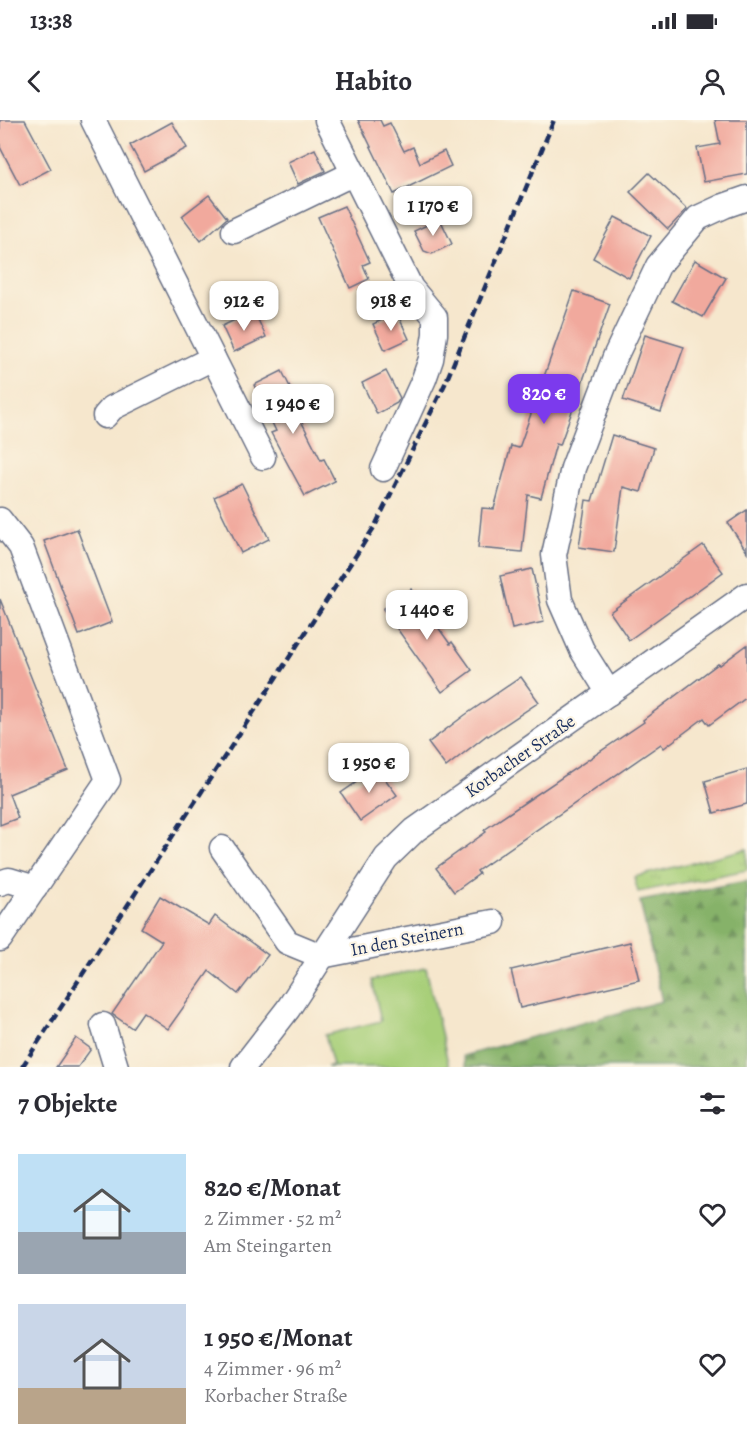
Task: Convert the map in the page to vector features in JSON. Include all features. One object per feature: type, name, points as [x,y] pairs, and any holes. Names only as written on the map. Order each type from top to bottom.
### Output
[{"type":"street","points":[[93,120],[262,457]]},
{"type":"street","points":[[327,120],[411,288],[435,317],[431,359],[383,469]]},
{"type":"street","points":[[234,231],[354,173]]},
{"type":"street","points":[[609,693],[582,650],[560,600],[554,555],[573,468],[615,357],[658,266],[698,218],[747,198]]},
{"type":"street","points":[[105,416],[112,408],[213,358]]},
{"type":"street","points":[[0,520],[21,547],[108,780],[0,939]]},
{"type":"street","name":"Korbacher Straße","points":[[243,1067],[288,1009],[386,858],[415,830],[747,595]]},
{"type":"street","points":[[222,848],[287,942],[321,956]]},
{"type":"street","points":[[0,883],[9,880],[34,888]]},
{"type":"street","name":"In den Steinern","points":[[321,956],[494,922]]},
{"type":"street","points":[[103,1025],[116,1067]]},
{"type":"green space","points":[[747,849],[747,870],[638,892],[634,877]]},
{"type":"green space","points":[[747,881],[747,1067],[466,1067],[463,1056],[662,1001],[640,901]]},
{"type":"green space","points":[[426,968],[449,1067],[327,1067],[333,1065],[325,1035],[381,1021],[372,980]]},
{"type":"building","points":[[0,120],[25,120],[51,169],[20,185],[0,147]]},
{"type":"building","points":[[358,120],[380,120],[383,126],[390,123],[404,151],[413,147],[420,163],[444,151],[451,166],[394,194]]},
{"type":"building","points":[[715,120],[747,120],[747,174],[704,182],[697,148],[720,144]]},
{"type":"building","points":[[172,122],[187,148],[144,171],[130,145]]},
{"type":"building","points":[[315,149],[325,171],[298,184],[288,162]]},
{"type":"building","points":[[649,173],[687,209],[668,229],[630,192]]},
{"type":"building","points":[[209,195],[227,218],[201,241],[182,216]]},
{"type":"building","points":[[344,206],[370,262],[363,265],[369,279],[350,288],[318,217]]},
{"type":"building","points":[[615,217],[651,236],[629,278],[593,258]]},
{"type":"building","points":[[440,219],[452,244],[432,254],[424,251],[414,231]]},
{"type":"building","points":[[695,260],[726,278],[703,317],[672,301]]},
{"type":"building","points":[[574,291],[610,304],[560,445],[556,444],[541,498],[528,495],[522,552],[478,548],[482,508],[494,509],[511,446],[519,448]]},
{"type":"building","points":[[254,311],[266,337],[234,352],[222,326]]},
{"type":"building","points":[[397,313],[409,339],[385,350],[373,324]]},
{"type":"building","points":[[645,335],[684,347],[661,412],[623,400]]},
{"type":"building","points":[[282,371],[293,393],[288,395],[321,460],[324,459],[335,481],[305,496],[271,433],[276,431],[254,385]]},
{"type":"building","points":[[386,371],[400,398],[397,403],[377,414],[362,383]]},
{"type":"building","points":[[612,435],[654,448],[641,492],[623,487],[614,552],[579,547],[586,500],[592,501]]},
{"type":"building","points":[[242,484],[269,539],[241,553],[214,497]]},
{"type":"building","points":[[747,510],[747,552],[728,523]]},
{"type":"building","points":[[77,529],[112,622],[79,635],[44,541]]},
{"type":"building","points":[[703,545],[723,572],[629,640],[610,612]]},
{"type":"building","points":[[532,569],[544,622],[512,629],[500,576]]},
{"type":"building","points":[[411,589],[450,644],[452,642],[472,670],[442,692],[383,609]]},
{"type":"building","points":[[0,599],[68,770],[9,794],[18,818],[0,825]]},
{"type":"building","points":[[747,645],[747,697],[709,725],[704,718],[664,748],[661,744],[477,871],[479,874],[454,892],[436,868],[486,832],[484,830],[644,722],[643,720]]},
{"type":"building","points":[[521,677],[539,702],[487,735],[446,767],[428,743]]},
{"type":"building","points":[[377,768],[397,795],[360,821],[341,793]]},
{"type":"building","points":[[747,769],[747,804],[714,813],[705,781]]},
{"type":"building","points":[[160,896],[209,925],[215,916],[268,955],[238,994],[209,971],[168,1029],[143,1012],[132,1028],[112,1014],[162,941],[141,928]]},
{"type":"building","points":[[630,942],[639,980],[520,1008],[511,970]]},
{"type":"building","points":[[76,1038],[91,1049],[78,1067],[56,1067]]},
{"type":"railway","points":[[22,1067],[375,526],[445,384],[554,120]]}]
